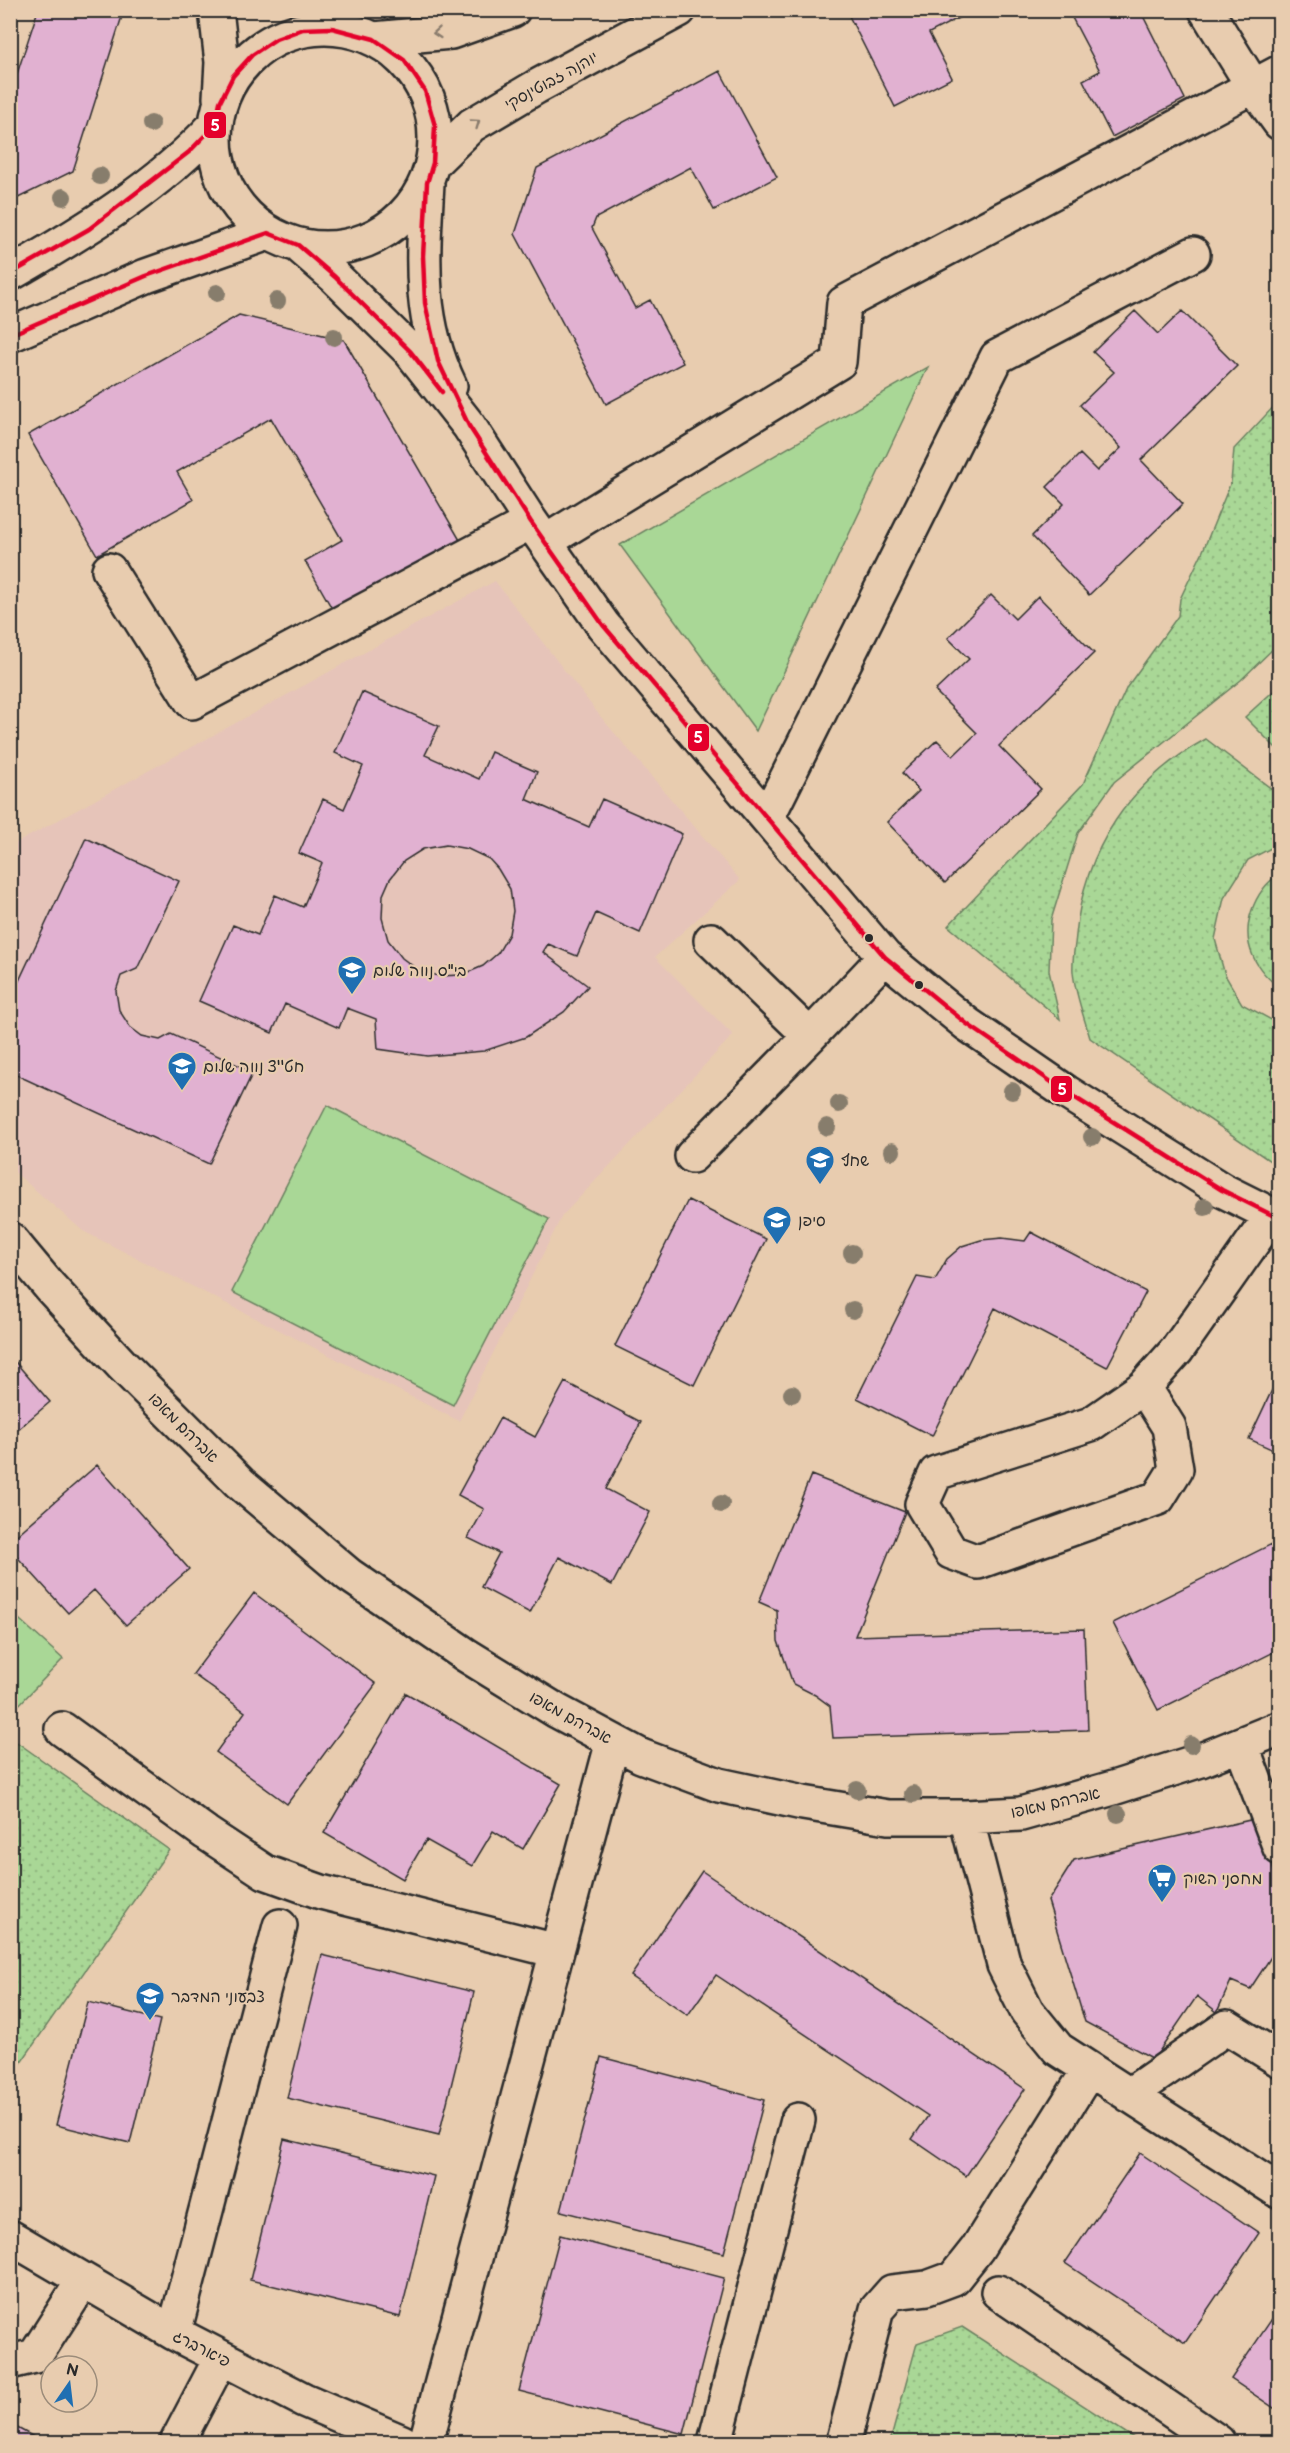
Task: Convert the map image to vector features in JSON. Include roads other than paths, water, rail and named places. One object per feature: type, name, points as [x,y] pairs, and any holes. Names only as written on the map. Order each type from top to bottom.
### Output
[{"type":"street","points":[[216,10],[222,62],[216,157],[225,186],[243,213],[268,233],[298,245],[343,284],[410,351],[469,426],[538,532],[603,625],[885,957],[967,1024],[1066,1092],[1222,1190],[1276,1217],[1177,1350],[1144,1387],[1091,1424],[936,1473],[922,1504],[951,1552],[978,1562],[1158,1498],[1176,1469],[1169,1426],[1144,1387]]},
{"type":"street","points":[[374,39],[451,32],[513,10]]},
{"type":"street","name":"יוהנה זבוטינסקי","points":[[298,245],[329,249],[360,243],[387,230],[410,209],[430,173],[472,125],[536,87],[679,10]]},
{"type":"street","points":[[1206,10],[1266,79],[1280,123]]},
{"type":"street","points":[[10,274],[88,229],[189,152],[217,113],[233,76],[252,55],[276,39],[322,19],[374,39],[404,60],[425,91],[435,126],[423,256],[425,303],[438,360],[469,426]]},
{"type":"street","points":[[109,570],[192,702],[538,532],[839,362],[843,303],[1266,79]]},
{"type":"street","points":[[10,335],[146,276],[268,233]]},
{"type":"street","points":[[767,818],[997,357],[1192,254]]},
{"type":"street","points":[[711,940],[810,1036]]},
{"type":"street","points":[[692,1156],[885,957]]},
{"type":"street","name":"אברהם מאפו","points":[[10,1239],[50,1287],[122,1365],[240,1483],[350,1575],[456,1648],[557,1711],[641,1756],[719,1785],[888,1817],[966,1817],[1021,1814],[1113,1788],[1202,1760],[1280,1728]]},
{"type":"street","points":[[62,1729],[206,1833],[265,1872],[321,1892],[557,1951]]},
{"type":"street","points":[[426,2442],[613,1741]]},
{"type":"street","points":[[1241,1744],[1280,1848]]},
{"type":"street","points":[[966,1817],[1004,1965],[1027,2011],[1058,2049],[1280,2192]]},
{"type":"street","points":[[174,2333],[280,1926]]},
{"type":"street","points":[[1129,2095],[1227,2027],[1280,2060]]},
{"type":"street","points":[[845,2436],[878,2309],[892,2292],[927,2288],[954,2277],[977,2249],[1089,2070]]},
{"type":"street","points":[[716,2442],[798,2120]]},
{"type":"street","name":"פיארברג","points":[[10,2237],[221,2358],[304,2400],[402,2442]]},
{"type":"street","points":[[10,2362],[35,2356],[83,2280]]},
{"type":"street","points":[[998,2292],[1218,2442]]},
{"type":"street","points":[[177,2442],[221,2358]]},
{"type":"place","name":"בי\"ס נווה שלום","points":[[352,996]]},
{"type":"place","name":"חט''צ נווה שלום","points":[[182,1092]]},
{"type":"place","name":"שחף","points":[[820,1186]]},
{"type":"place","name":"סיפן","points":[[777,1246]]},
{"type":"place","name":"מחסני השוק","points":[[1162,1904]]},
{"type":"place","name":"צבעוני המדבר","points":[[150,2022]]}]
